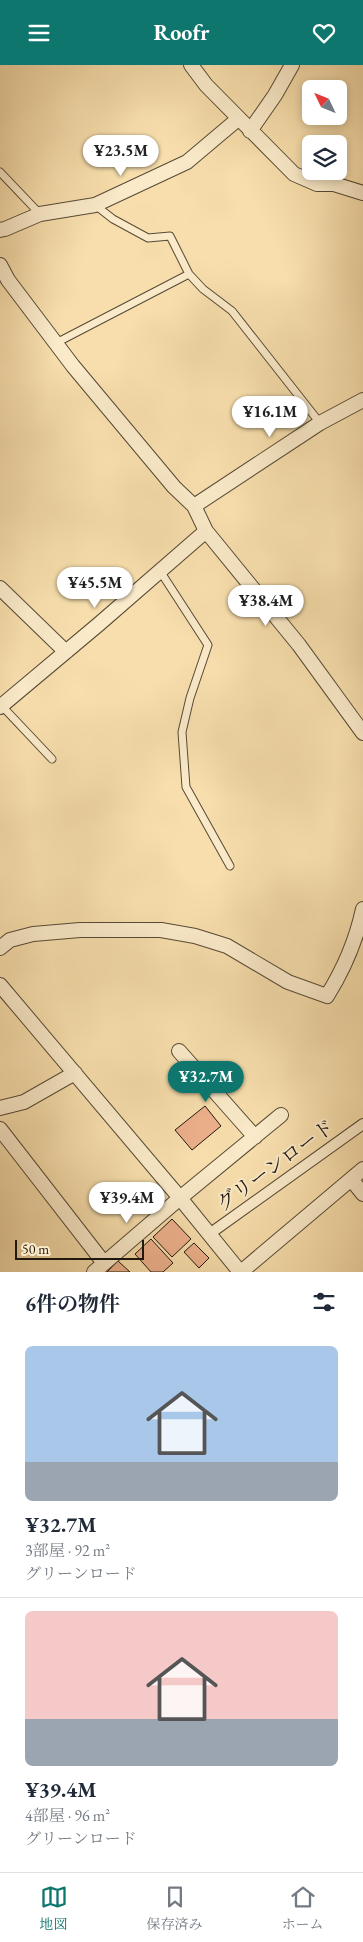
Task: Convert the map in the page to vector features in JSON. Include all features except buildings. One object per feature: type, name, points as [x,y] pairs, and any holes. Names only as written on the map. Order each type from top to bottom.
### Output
[{"type":"street","points":[[191,65],[206,85],[238,119],[294,174],[317,184],[334,184],[363,193]]},
{"type":"street","points":[[250,131],[275,95],[292,65]]},
{"type":"street","points":[[0,230],[40,214],[94,205],[187,162],[238,119]]},
{"type":"street","points":[[0,265],[8,279],[56,343],[174,487],[194,506],[206,531],[299,645],[363,733]]},
{"type":"street","points":[[194,506],[320,423],[363,400]]},
{"type":"street","points":[[1,705],[66,652],[206,531]]},
{"type":"street","points":[[0,588],[66,652]]},
{"type":"street","points":[[0,948],[10,940],[33,934],[80,930],[162,930],[195,936],[227,946],[288,982],[326,996],[341,973],[358,931],[363,909]]},
{"type":"street","points":[[0,985],[240,1272],[363,1169]]},
{"type":"street","points":[[179,1051],[255,1137]]},
{"type":"street","points":[[0,1107],[24,1102],[75,1073]]},
{"type":"street","points":[[0,1129],[99,1267],[281,1115]]},
{"type":"street","name":"グリーンロード","points":[[208,1235],[363,1124]]},
{"type":"street","points":[[351,1179],[363,1193]]},
{"type":"lane","points":[[0,172],[40,214]]},
{"type":"lane","points":[[94,205],[113,219],[148,238],[170,236],[189,274],[203,289],[232,311],[320,423]]},
{"type":"lane","points":[[56,343],[189,274]]},
{"type":"lane","points":[[160,571],[208,645],[190,698],[182,732],[186,787],[230,866]]},
{"type":"lane","points":[[1,705],[52,759]]}]
